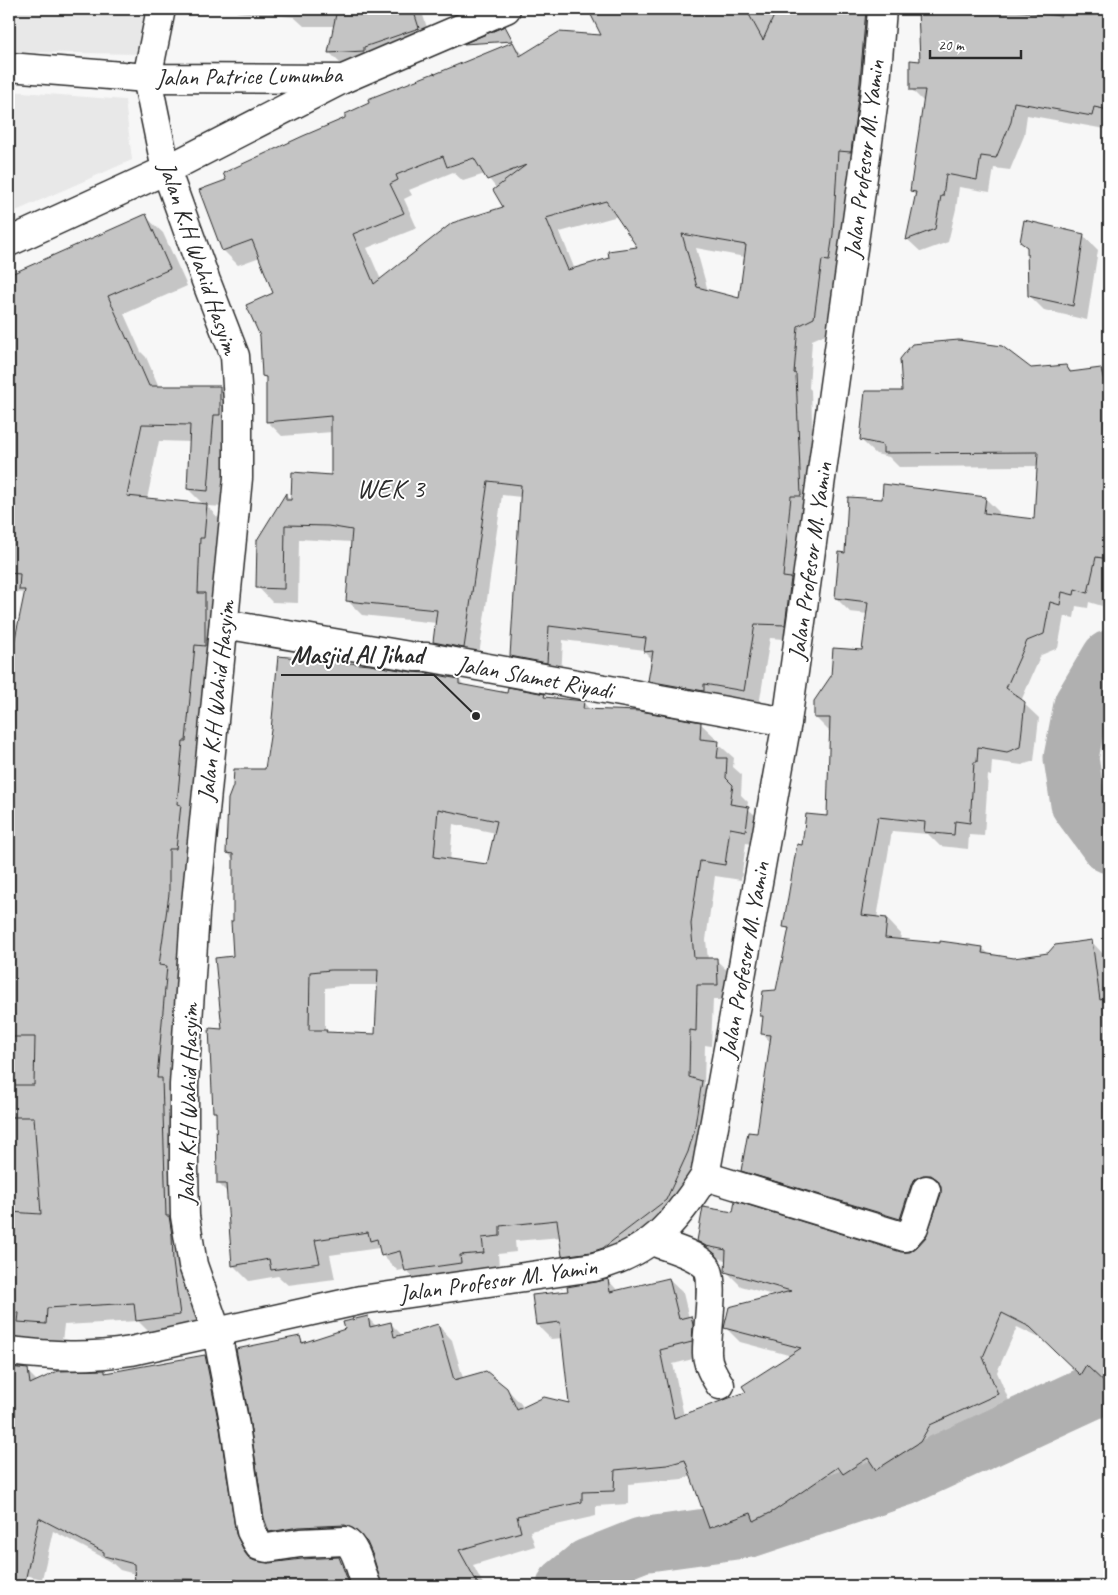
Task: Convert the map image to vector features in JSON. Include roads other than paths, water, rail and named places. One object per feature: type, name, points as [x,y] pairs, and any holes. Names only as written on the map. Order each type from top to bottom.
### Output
[{"type":"street","points":[[147,78],[161,9]]},
{"type":"street","name":"Jalan Patrice Lumumba","points":[[9,67],[147,78],[342,79],[506,9]]},
{"type":"street","name":"Jalan Profesor M. Yamin","points":[[9,1351],[73,1357],[102,1356],[217,1333],[361,1300],[594,1267],[616,1261],[652,1241],[670,1226],[705,1176],[787,722],[874,93],[882,9]]},
{"type":"street","name":"Jalan K.H Wahid Hasyim","points":[[147,78],[166,170],[235,356],[238,409],[238,478],[195,913],[184,1085],[185,1216],[193,1265],[217,1333],[235,1426],[249,1521],[255,1540],[258,1546],[267,1548],[300,1543],[344,1541],[349,1543],[367,1586]]},
{"type":"street","points":[[9,242],[166,170],[342,79]]},
{"type":"street","name":"Jalan Slamet Riyadi","points":[[224,624],[415,656],[427,656],[787,722]]},
{"type":"street","points":[[705,1176],[905,1237],[914,1227],[926,1190]]},
{"type":"street","points":[[652,1241],[699,1260],[707,1266],[711,1298],[707,1354],[711,1369],[720,1385]]},
{"type":"waterway","points":[[1109,658],[1081,705],[1071,758],[1078,804],[1109,846]]},
{"type":"waterway","points":[[564,1586],[588,1566],[641,1545],[750,1530],[903,1479],[1109,1384]]},
{"type":"place","name":"Masjid Al Jihad","points":[[476,716]]},
{"type":"district","name":"WEK 3","points":[[391,488]]}]
